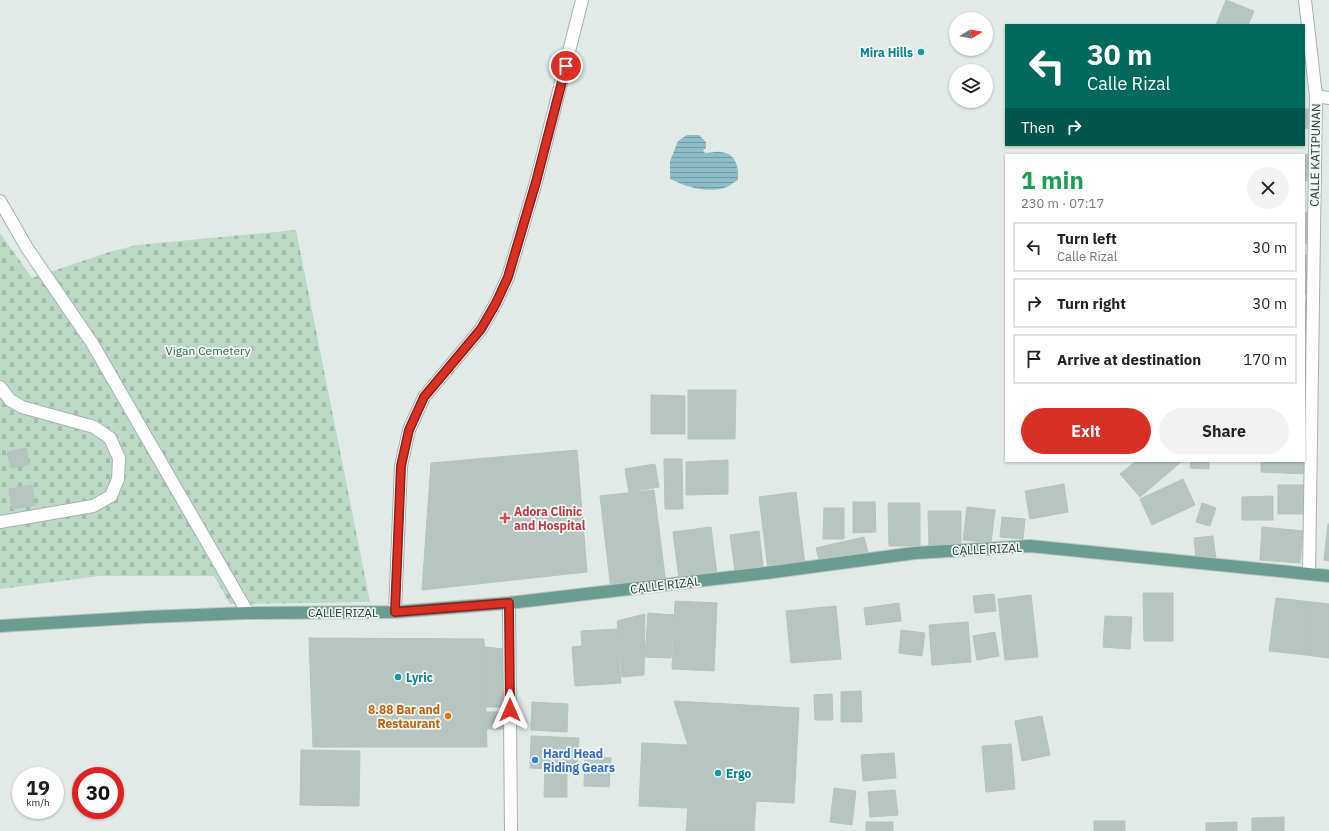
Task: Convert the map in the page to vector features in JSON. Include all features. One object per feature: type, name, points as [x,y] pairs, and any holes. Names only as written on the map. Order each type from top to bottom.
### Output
[{"type":"main road","name":"CALLE RIZAL","points":[[0,626],[146,617],[248,613],[395,612],[509,603],[766,573],[916,553],[1030,546],[1329,576]]},
{"type":"street","points":[[395,612],[401,466],[409,430],[424,397],[481,329],[496,303],[508,277],[536,182],[582,0]]},
{"type":"street","name":"CALLE KATIPUNAN","points":[[1305,0],[1316,96],[1309,574]]},
{"type":"street","points":[[1316,96],[1329,98]]},
{"type":"street","points":[[0,201],[26,248],[92,343],[248,613]]},
{"type":"street","points":[[0,387],[10,400],[22,408],[94,427],[110,438],[118,458],[118,479],[111,496],[93,506],[0,522]]},
{"type":"street","points":[[509,603],[511,831]]},
{"type":"green space","name":"Vigan Cemetery","points":[[296,230],[370,602],[230,604],[214,576],[100,576],[0,589],[0,233],[32,278],[109,252],[137,245]]},
{"type":"water","points":[[687,135],[699,135],[706,142],[706,148],[703,150],[705,153],[718,152],[730,155],[737,166],[738,180],[727,187],[705,190],[683,185],[670,179],[670,161],[678,141]]},
{"type":"building","points":[[1226,0],[1254,11],[1248,24],[1216,24]]},
{"type":"building","points":[[1305,109],[1313,109],[1312,129],[1305,128]]},
{"type":"building","points":[[1305,154],[1311,154],[1312,181],[1305,181]]},
{"type":"building","points":[[1305,213],[1311,213],[1311,243],[1305,243]]},
{"type":"building","points":[[1305,255],[1309,255],[1306,293]]},
{"type":"building","points":[[1305,301],[1309,302],[1308,331],[1305,331]]},
{"type":"building","points":[[688,390],[736,390],[735,439],[688,439]]},
{"type":"building","points":[[651,395],[685,396],[685,434],[651,434]]},
{"type":"building","points":[[1305,413],[1310,413],[1307,474],[1261,472],[1261,462],[1305,462]]},
{"type":"building","points":[[26,448],[29,465],[11,468],[7,452]]},
{"type":"building","name":"Adora Clinic and Hospital","points":[[577,450],[587,572],[422,590],[431,463]]},
{"type":"building","points":[[664,459],[682,459],[683,509],[665,509]]},
{"type":"building","points":[[728,460],[728,494],[686,495],[686,462]]},
{"type":"building","points":[[1135,462],[1181,462],[1140,497],[1120,474]]},
{"type":"building","points":[[1191,462],[1209,462],[1209,469],[1190,468]]},
{"type":"building","points":[[655,464],[659,487],[629,492],[625,469]]},
{"type":"building","points":[[1183,479],[1195,505],[1152,525],[1140,499]]},
{"type":"building","points":[[1064,484],[1068,512],[1030,519],[1025,491]]},
{"type":"building","points":[[32,485],[35,505],[12,509],[9,489]]},
{"type":"building","points":[[1278,485],[1306,485],[1305,514],[1278,514]]},
{"type":"building","points":[[654,490],[666,584],[611,590],[600,496]]},
{"type":"building","points":[[796,492],[805,565],[768,569],[759,497]]},
{"type":"building","points":[[1273,496],[1273,520],[1242,520],[1242,497]]},
{"type":"building","points":[[853,502],[875,502],[876,532],[853,533]]},
{"type":"building","points":[[888,503],[920,503],[920,546],[889,546]]},
{"type":"building","points":[[1202,503],[1216,508],[1210,526],[1196,522]]},
{"type":"building","points":[[967,507],[995,510],[991,543],[963,540]]},
{"type":"building","points":[[824,508],[844,508],[844,539],[823,539]]},
{"type":"building","points":[[928,511],[961,511],[961,545],[929,545]]},
{"type":"building","points":[[1002,517],[1025,519],[1023,539],[1000,537]]},
{"type":"building","points":[[1329,524],[1329,561],[1324,560]]},
{"type":"building","points":[[711,527],[717,574],[679,579],[673,532]]},
{"type":"building","points":[[1262,527],[1303,531],[1300,563],[1260,560]]},
{"type":"building","points":[[759,531],[763,567],[735,571],[730,535]]},
{"type":"building","points":[[1213,536],[1216,559],[1196,561],[1194,538]]},
{"type":"building","points":[[864,537],[868,552],[820,563],[816,548]]},
{"type":"building","points":[[1143,593],[1173,593],[1173,641],[1144,641]]},
{"type":"building","points":[[994,594],[996,611],[975,613],[973,596]]},
{"type":"building","points":[[1031,595],[1038,657],[1005,660],[998,599]]},
{"type":"building","points":[[1276,598],[1312,602],[1306,655],[1269,651]]},
{"type":"building","points":[[675,601],[717,603],[714,671],[672,669]]},
{"type":"building","points":[[1312,602],[1329,604],[1329,658],[1306,655]]},
{"type":"building","points":[[899,603],[901,621],[866,625],[864,608]]},
{"type":"building","points":[[836,606],[841,659],[791,663],[786,611]]},
{"type":"building","points":[[648,613],[674,615],[671,658],[645,657]]},
{"type":"building","points":[[645,614],[644,675],[622,677],[617,621]]},
{"type":"building","points":[[1105,616],[1132,617],[1130,649],[1103,647]]},
{"type":"building","points":[[968,622],[971,662],[932,665],[929,625]]},
{"type":"building","points":[[617,629],[621,683],[575,686],[572,647],[582,646],[581,631]]},
{"type":"building","points":[[901,630],[925,633],[922,656],[899,653]]},
{"type":"building","points":[[995,632],[999,656],[977,660],[973,636]]},
{"type":"building","name":"Lyric","points":[[309,638],[484,639],[487,747],[313,747]]},
{"type":"building","points":[[485,647],[503,649],[504,707],[485,707]]},
{"type":"building","points":[[861,691],[862,722],[841,722],[841,692]]},
{"type":"building","points":[[832,694],[833,720],[815,720],[814,695]]},
{"type":"building","name":"Ergo","points":[[674,701],[799,708],[794,803],[756,801],[754,831],[686,831],[688,808],[639,806],[642,743],[688,745]]},
{"type":"building","points":[[532,702],[568,704],[567,732],[531,730]]},
{"type":"building","points":[[486,712],[503,712],[503,729],[486,729]]},
{"type":"building","points":[[1042,716],[1050,755],[1022,761],[1015,721]]},
{"type":"building","points":[[531,736],[579,738],[577,770],[530,768]]},
{"type":"building","points":[[1011,744],[1015,789],[986,792],[982,746]]},
{"type":"building","points":[[301,750],[360,751],[359,806],[300,805]]},
{"type":"building","points":[[894,753],[896,778],[863,781],[861,755]]},
{"type":"building","points":[[585,757],[611,758],[609,787],[584,786]]},
{"type":"building","points":[[545,771],[567,772],[567,797],[544,797]]},
{"type":"building","points":[[834,788],[856,791],[852,825],[830,822]]},
{"type":"building","points":[[895,790],[898,815],[870,817],[868,792]]},
{"type":"building","points":[[1284,817],[1284,831],[1252,831],[1252,818]]},
{"type":"building","points":[[1094,821],[1125,821],[1125,831],[1094,831]]},
{"type":"building","points":[[866,822],[893,822],[893,831],[866,831]]},
{"type":"building","points":[[1237,822],[1237,831],[1206,831],[1206,823]]},
{"type":"place","name":"Mira Hills","points":[[921,52]]},
{"type":"place","name":"Adora Clinic and Hospital","points":[[505,518]]},
{"type":"place","name":"Lyric","points":[[398,677]]},
{"type":"place","name":"8.88 Bar and Restaurant","points":[[448,716]]},
{"type":"place","name":"Hard Head Riding Gears","points":[[535,760]]},
{"type":"place","name":"Ergo","points":[[718,773]]},
{"type":"route","points":[[510,710],[509,603],[395,612],[401,466],[409,430],[424,397],[481,329],[496,303],[508,277],[536,182],[566,66]]}]
